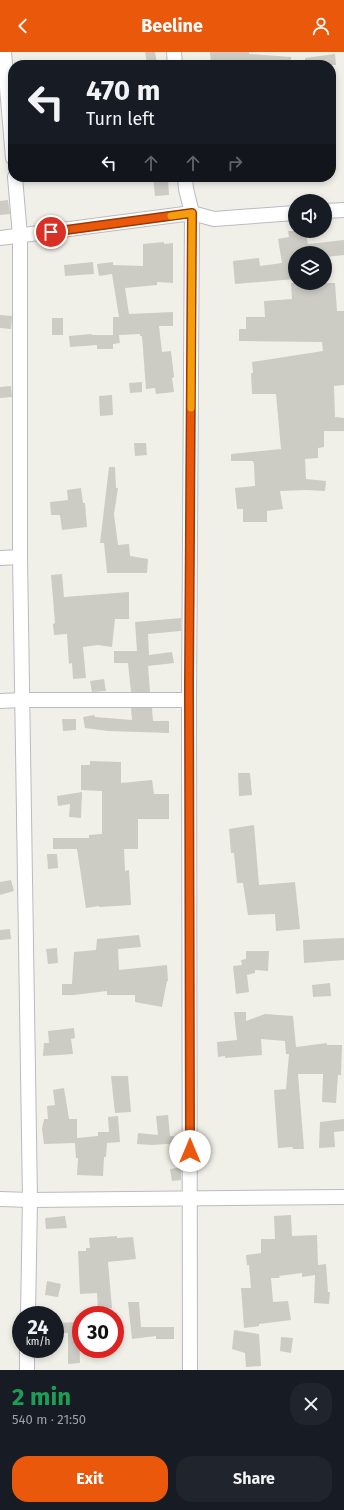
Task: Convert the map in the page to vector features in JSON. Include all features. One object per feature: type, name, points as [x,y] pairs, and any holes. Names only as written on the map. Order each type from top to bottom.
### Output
[{"type":"street","points":[[4,52],[8,99]]},
{"type":"street","points":[[15,182],[20,236],[20,558],[30,1200],[28,1306]]},
{"type":"street","points":[[185,182],[192,213],[189,700],[191,1198],[190,1370]]},
{"type":"street","points":[[332,211],[344,210]]},
{"type":"street","points":[[0,238],[192,213],[214,219],[288,214]]},
{"type":"street","points":[[0,558],[20,558]]},
{"type":"street","points":[[0,701],[189,700]]},
{"type":"street","points":[[0,1200],[344,1197]]},
{"type":"street","points":[[27,1358],[27,1370]]},
{"type":"building","points":[[145,52],[155,52],[156,60],[146,60]]},
{"type":"building","points":[[210,52],[249,52],[249,54],[291,57],[291,60],[211,60]]},
{"type":"building","points":[[335,54],[336,60],[305,60],[305,58]]},
{"type":"building","points":[[154,182],[168,182],[169,195],[155,196]]},
{"type":"building","points":[[8,200],[10,214],[0,215],[0,201]]},
{"type":"building","points":[[288,237],[307,238],[308,244],[344,240],[344,255],[332,256],[332,246],[288,246],[288,280],[235,284],[233,261],[259,258],[260,266],[282,263],[278,239]]},
{"type":"building","points":[[164,242],[164,244],[173,243],[173,283],[157,282],[157,285],[125,288],[129,314],[173,312],[173,326],[159,326],[162,352],[171,351],[174,392],[156,394],[155,388],[146,389],[142,336],[140,336],[140,334],[119,335],[120,343],[113,344],[113,349],[97,349],[97,345],[70,347],[69,336],[92,334],[113,335],[113,317],[119,317],[112,274],[99,276],[97,264],[113,262],[113,265],[143,266],[143,244]]},
{"type":"building","points":[[93,262],[94,274],[65,276],[64,265]]},
{"type":"building","points":[[332,283],[335,283],[337,311],[344,311],[344,385],[334,386],[335,417],[344,418],[344,431],[324,431],[324,447],[318,448],[318,458],[305,459],[306,479],[326,481],[325,491],[280,491],[283,509],[267,511],[267,522],[243,522],[243,509],[237,509],[235,488],[255,486],[254,464],[253,461],[231,461],[231,454],[281,449],[276,394],[252,394],[252,362],[323,351],[322,342],[239,341],[239,329],[246,329],[246,317],[265,317],[264,301],[292,299],[291,290],[332,290]]},
{"type":"building","points":[[0,315],[12,316],[11,329],[0,328]]},
{"type":"building","points":[[52,318],[63,318],[63,335],[52,335]]},
{"type":"building","points":[[142,382],[142,392],[130,393],[129,383]]},
{"type":"building","points":[[11,386],[12,397],[0,398],[0,387]]},
{"type":"building","points":[[112,395],[113,415],[100,416],[99,396]]},
{"type":"building","points":[[134,443],[146,443],[147,455],[135,456]]},
{"type":"building","points":[[109,467],[115,467],[116,488],[118,488],[114,514],[118,545],[129,544],[130,556],[148,559],[147,573],[107,573],[104,543],[100,543]]},
{"type":"building","points":[[81,488],[83,503],[85,503],[87,527],[62,530],[60,515],[51,515],[50,502],[68,500],[67,490]]},
{"type":"building","points":[[62,574],[64,597],[129,592],[129,619],[115,619],[112,647],[98,645],[83,647],[86,678],[73,679],[72,663],[69,664],[67,634],[54,635],[53,624],[55,623],[51,575]]},
{"type":"building","points":[[181,618],[181,631],[148,634],[149,655],[172,652],[174,663],[148,666],[150,692],[131,692],[128,663],[114,663],[114,651],[137,651],[135,622]]},
{"type":"building","points":[[104,679],[106,691],[92,692],[90,681]]},
{"type":"building","points":[[131,708],[152,708],[153,721],[169,721],[169,733],[108,731],[85,728],[83,717],[94,715],[95,717],[132,720]]},
{"type":"building","points":[[62,719],[76,719],[76,730],[63,731]]},
{"type":"building","points":[[90,761],[121,762],[121,783],[152,780],[154,794],[169,794],[169,819],[138,819],[138,849],[124,849],[125,871],[129,870],[131,905],[86,908],[77,849],[53,849],[53,838],[89,838],[89,835],[102,834],[102,791],[81,790],[81,765],[90,765]]},
{"type":"building","points":[[238,773],[250,773],[252,795],[239,796]]},
{"type":"building","points":[[82,792],[81,818],[69,817],[70,804],[58,806],[57,796]]},
{"type":"building","points":[[254,825],[259,885],[295,882],[300,929],[276,931],[275,914],[248,915],[243,883],[237,883],[234,853],[231,853],[229,829]]},
{"type":"building","points":[[47,854],[57,854],[58,868],[48,869]]},
{"type":"building","points":[[11,880],[14,891],[0,895],[0,882]]},
{"type":"building","points":[[10,929],[11,939],[0,940],[0,930]]},
{"type":"building","points":[[139,935],[141,947],[118,949],[119,970],[167,965],[168,981],[162,1007],[135,1002],[135,995],[107,995],[107,991],[62,995],[62,984],[72,984],[74,952],[96,950],[97,939]]},
{"type":"building","points":[[344,938],[344,960],[304,963],[303,940]]},
{"type":"building","points":[[57,948],[58,963],[48,964],[46,949]]},
{"type":"building","points":[[246,951],[269,951],[268,971],[255,970],[255,973],[247,975],[249,992],[236,994],[233,966],[242,965],[241,960],[246,959]]},
{"type":"building","points":[[330,983],[331,996],[313,997],[312,985]]},
{"type":"building","points":[[234,1012],[246,1012],[246,1021],[265,1014],[293,1016],[296,1047],[327,1043],[327,1045],[342,1045],[341,1075],[338,1075],[336,1103],[322,1102],[323,1074],[298,1074],[304,1149],[293,1149],[292,1147],[278,1148],[274,1090],[286,1089],[289,1054],[286,1054],[285,1041],[261,1039],[262,1055],[225,1058],[225,1056],[218,1057],[217,1042],[237,1040]]},
{"type":"building","points":[[74,1028],[75,1038],[71,1039],[73,1054],[43,1056],[44,1043],[49,1043],[48,1031]]},
{"type":"building","points":[[111,1076],[128,1076],[131,1112],[115,1113]]},
{"type":"building","points":[[64,1088],[69,1119],[77,1119],[77,1138],[98,1136],[98,1132],[109,1132],[108,1117],[118,1116],[120,1142],[107,1143],[106,1157],[104,1157],[103,1176],[77,1175],[78,1158],[76,1158],[75,1143],[44,1144],[42,1129],[44,1119],[48,1119],[47,1106],[55,1105],[53,1090]]},
{"type":"building","points":[[168,1115],[170,1136],[181,1137],[181,1143],[152,1145],[137,1144],[138,1133],[158,1135],[156,1116]]},
{"type":"building","points":[[344,1119],[344,1131],[334,1132],[335,1147],[319,1148],[320,1122]]},
{"type":"building","points":[[181,1167],[181,1180],[172,1181],[170,1169]]},
{"type":"building","points":[[291,1215],[292,1236],[317,1235],[318,1265],[326,1264],[328,1292],[330,1292],[329,1304],[314,1303],[315,1275],[302,1277],[302,1273],[279,1276],[280,1278],[271,1278],[273,1302],[288,1301],[291,1320],[259,1324],[259,1326],[244,1328],[241,1288],[251,1288],[249,1265],[247,1265],[246,1255],[261,1253],[261,1239],[275,1239],[274,1216]]},
{"type":"building","points":[[65,1216],[67,1228],[46,1229],[45,1218]]},
{"type":"building","points":[[117,1236],[117,1238],[133,1237],[136,1259],[108,1262],[112,1306],[98,1306],[97,1293],[80,1294],[78,1251],[86,1251],[86,1248],[90,1248],[89,1238]]},
{"type":"building","points":[[47,1281],[61,1284],[58,1297],[45,1295]]},
{"type":"building","points":[[128,1302],[139,1302],[141,1327],[174,1327],[174,1339],[156,1339],[156,1336],[132,1339]]},
{"type":"building","points":[[72,1322],[72,1358],[80,1358],[80,1363],[68,1364],[68,1333],[64,1333],[64,1323]]},
{"type":"building","points":[[234,1330],[259,1334],[261,1366],[246,1367],[245,1353],[232,1349]]},
{"type":"building","points":[[281,1337],[293,1338],[291,1353],[280,1351]]},
{"type":"slow traffic","points":[[171,216],[192,213],[191,408]]},
{"type":"route","points":[[51,232],[192,213],[189,685],[190,1151]]}]
